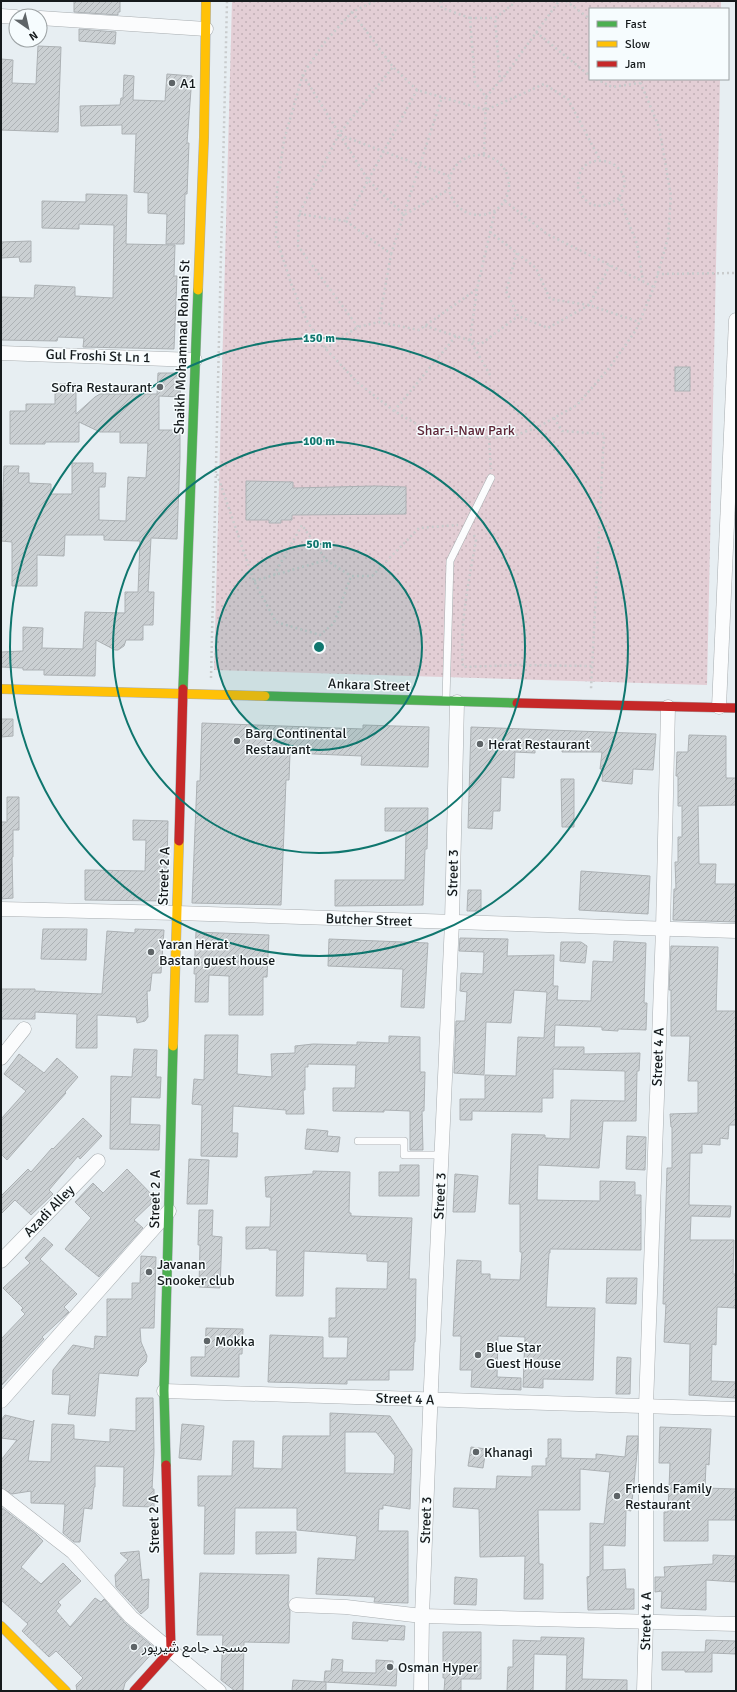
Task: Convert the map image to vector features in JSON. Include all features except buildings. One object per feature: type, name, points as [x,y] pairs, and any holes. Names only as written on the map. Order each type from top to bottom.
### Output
[{"type":"street","name":"Shaikh Mohammad Rohani St","points":[[183,694],[204,137],[206,1]]},
{"type":"street","points":[[48,19],[206,29]]},
{"type":"street","points":[[719,707],[736,320]]},
{"type":"street","name":"Gul Froshi St Ln 1","points":[[1,353],[195,360]]},
{"type":"street","name":"Ankara Street","points":[[1,689],[736,708]]},
{"type":"street","name":"Street 2 A","points":[[171,1650],[164,1391],[183,694]]},
{"type":"street","name":"Street 3","points":[[421,1691],[422,1616],[452,922],[451,701]]},
{"type":"street","name":"Street 4 A","points":[[644,1691],[646,1622],[646,1406],[663,928],[668,707]]},
{"type":"street","name":"Butcher Street","points":[[1,909],[177,913],[736,931]]},
{"type":"street","points":[[1,1058],[24,1029]]},
{"type":"street","name":"Azadi Alley","points":[[1,1261],[98,1161]]},
{"type":"street","points":[[1,1401],[169,1211]]},
{"type":"street","name":"Street 4 A","points":[[164,1391],[736,1409]]},
{"type":"street","points":[[1,1496],[73,1552],[131,1617],[219,1691]]},
{"type":"street","points":[[296,1605],[309,1607],[346,1607],[422,1616],[736,1624]]},
{"type":"street","points":[[4,1634],[66,1691]]},
{"type":"street","points":[[134,1691],[171,1650]]},
{"type":"lane","points":[[451,701],[450,561],[491,478]]},
{"type":"lane","points":[[358,1141],[404,1141],[404,1155],[441,1155]]},
{"type":"path","points":[[211,695],[227,1]]},
{"type":"path","points":[[375,1],[352,12],[324,43],[303,74],[284,140],[277,189],[276,237],[292,286],[307,321],[325,348],[358,382],[394,411],[432,433],[467,437],[511,437],[538,427],[577,404],[610,367],[636,330],[654,287],[668,238],[672,196],[659,127],[638,80]]},
{"type":"path","points":[[440,1],[442,8],[470,18],[495,18],[512,5],[513,1]]},
{"type":"path","points":[[486,97],[500,81],[559,1]]},
{"type":"path","points":[[566,1],[589,18]]},
{"type":"path","points":[[352,12],[393,67],[416,90],[486,110],[544,84],[568,99],[600,160]]},
{"type":"path","points":[[470,18],[475,82],[486,97],[484,154]]},
{"type":"path","points":[[495,18],[500,81]]},
{"type":"path","points":[[536,32],[589,75]]},
{"type":"path","points":[[358,327],[298,246],[299,214],[339,134],[393,67]]},
{"type":"path","points":[[303,74],[368,180],[404,215]]},
{"type":"path","points":[[598,80],[612,87],[640,83]]},
{"type":"path","points":[[346,221],[416,90]]},
{"type":"path","points":[[379,322],[390,254],[442,97]]},
{"type":"path","points":[[339,134],[449,176]]},
{"type":"path","points":[[484,154],[498,161],[507,172],[510,187],[505,201],[495,211],[480,216],[466,213],[454,204],[448,190],[449,176],[457,163],[470,156],[484,154]]},
{"type":"path","points":[[600,160],[613,163],[622,173],[624,186],[619,198],[608,206],[594,206],[583,199],[578,187],[579,174],[587,164],[600,160]]},
{"type":"path","points":[[404,215],[448,190]]},
{"type":"path","points":[[619,198],[637,244],[643,281]]},
{"type":"path","points":[[505,201],[546,234],[654,287]]},
{"type":"path","points":[[490,375],[470,340],[477,289],[495,211]]},
{"type":"path","points":[[299,214],[346,221],[390,254]]},
{"type":"path","points":[[490,232],[536,268],[550,299],[590,305],[639,322]]},
{"type":"path","points":[[517,253],[506,291],[518,316],[548,328],[590,305],[610,265]]},
{"type":"path","points":[[657,274],[736,273]]},
{"type":"path","points":[[325,348],[358,327],[379,322],[419,330],[477,289]]},
{"type":"path","points":[[424,326],[481,344],[518,316]]},
{"type":"path","points":[[394,411],[456,336]]},
{"type":"path","points":[[554,418],[562,431],[604,434],[590,705]]},
{"type":"path","points":[[489,438],[491,478]]},
{"type":"path","points":[[216,471],[254,581],[276,622],[320,635],[334,623],[351,576]]},
{"type":"path","points":[[274,575],[302,525],[326,560],[351,576],[372,576],[419,528],[468,524],[476,540],[467,588],[461,643],[463,667],[517,665],[593,666]]},
{"type":"path","points":[[254,581],[326,560]]},
{"type":"green space","name":"Shar-i-Naw Park","points":[[232,1],[721,1],[721,8],[589,8],[589,80],[720,80],[707,685],[214,670]]},
{"type":"traffic: fast","points":[[183,689],[198,290]]},
{"type":"traffic: fast","points":[[265,696],[517,703]]},
{"type":"traffic: fast","points":[[166,1465],[164,1391],[173,1046]]},
{"type":"traffic: slow","points":[[198,290],[204,137],[206,1]]},
{"type":"traffic: slow","points":[[1,689],[265,696]]},
{"type":"traffic: slow","points":[[173,1046],[179,841]]},
{"type":"traffic: slow","points":[[1,1626],[66,1691]]},
{"type":"traffic: jam","points":[[179,841],[183,689]]},
{"type":"traffic: jam","points":[[517,703],[736,708]]},
{"type":"traffic: jam","points":[[134,1691],[171,1650],[166,1465]]},
{"type":"place","name":"A1","points":[[172,83]]},
{"type":"place","name":"Sofra Restaurant","points":[[160,387]]},
{"type":"place","name":"Barg Continental Restaurant","points":[[237,741]]},
{"type":"place","name":"Herat Restaurant","points":[[480,744]]},
{"type":"place","name":"Yaran Herat Bastan guest house","points":[[151,952]]},
{"type":"place","name":"Javanan Snooker club","points":[[149,1272]]},
{"type":"place","name":"Mokka","points":[[207,1341]]},
{"type":"place","name":"Blue Star Guest House","points":[[478,1355]]},
{"type":"place","name":"Khanagi","points":[[476,1452]]},
{"type":"place","name":"Friends Family Restaurant","points":[[617,1496]]},
{"type":"place","name":"مسجد جامع شیرپور","points":[[134,1647]]},
{"type":"place","name":"Osman Hyper","points":[[390,1667]]}]
